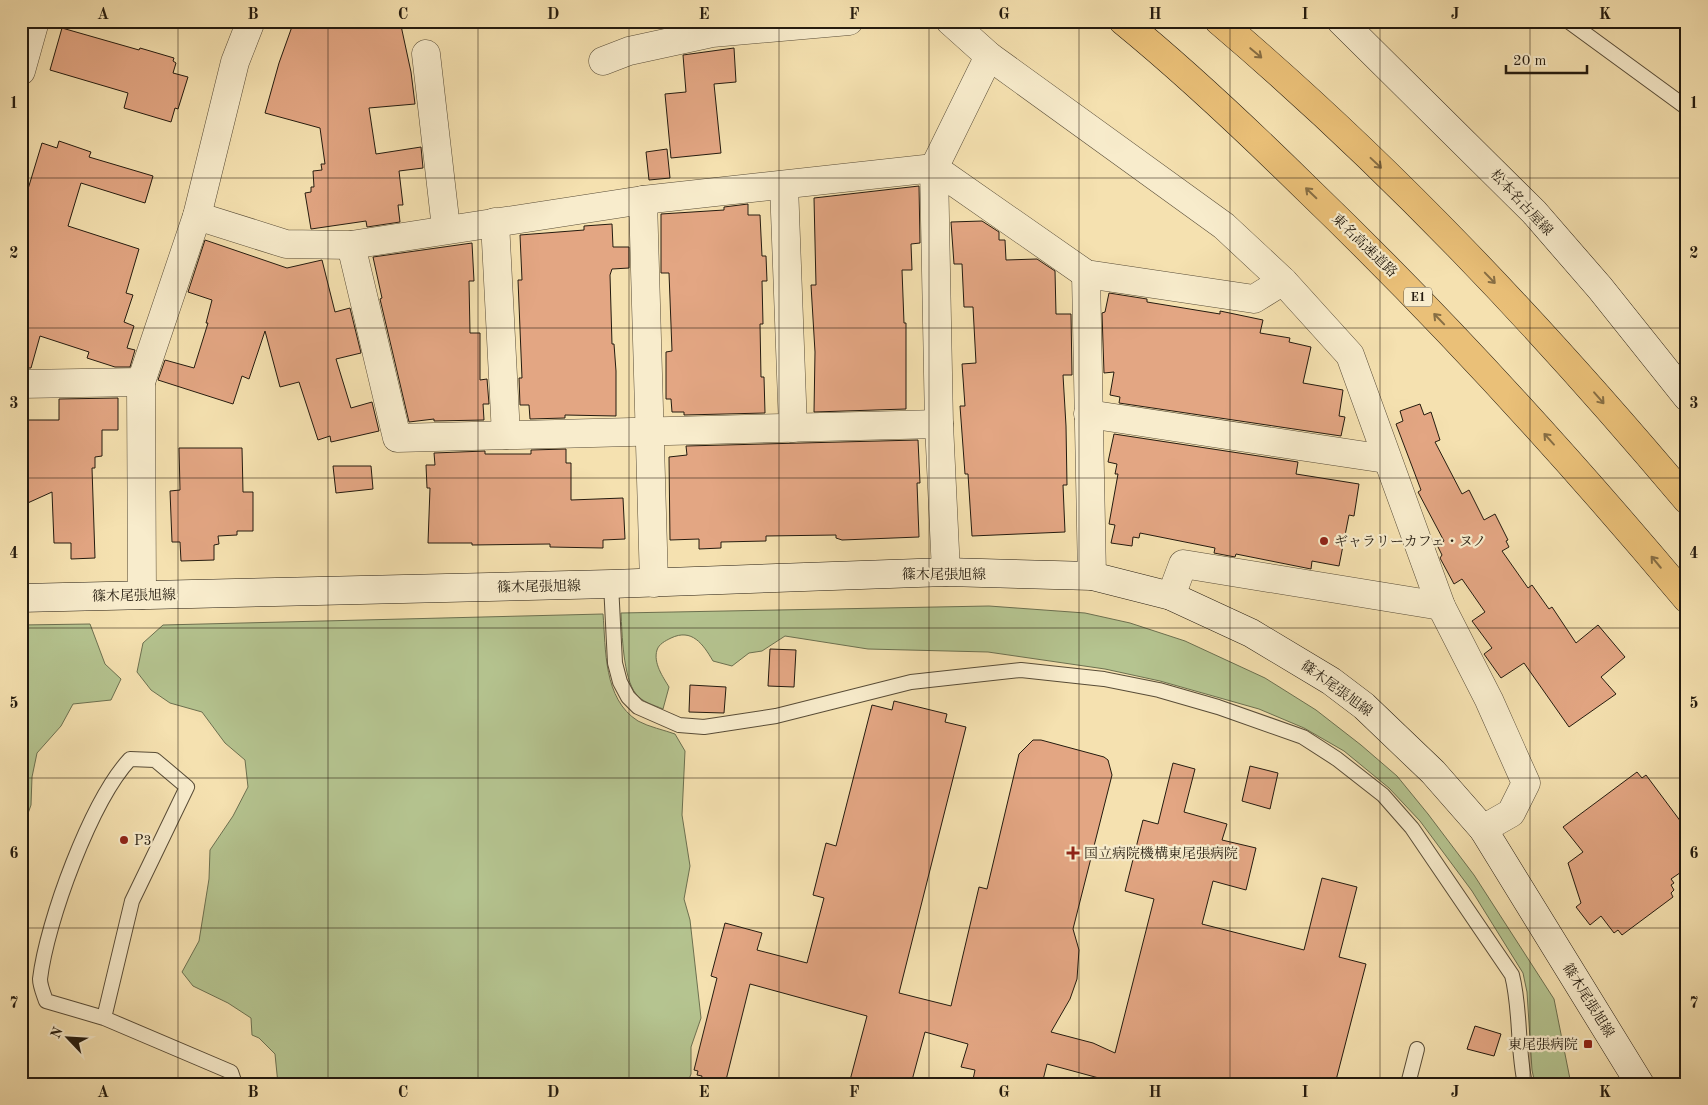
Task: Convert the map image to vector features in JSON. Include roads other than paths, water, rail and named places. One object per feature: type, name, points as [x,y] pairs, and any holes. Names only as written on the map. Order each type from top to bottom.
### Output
[{"type":"highway","name":"東名高速道路","points":[[1123,21],[1261,144],[1390,268],[1520,406],[1613,511],[1687,599]]},
{"type":"highway","points":[[1219,21],[1278,72],[1405,190],[1534,324],[1687,500]]},
{"type":"street","points":[[21,71],[35,21]]},
{"type":"street","points":[[142,595],[141,382],[197,216],[235,62],[251,21]]},
{"type":"street","points":[[603,61],[629,51],[712,32],[848,21]]},
{"type":"street","points":[[950,21],[990,56],[1224,226],[1283,281],[1350,355],[1386,459],[1441,606],[1489,700],[1526,783],[1511,813],[1482,828]]},
{"type":"street","name":"松本名古屋線","points":[[1341,21],[1534,212],[1600,288],[1687,397]]},
{"type":"street","points":[[426,54],[446,228]]},
{"type":"street","points":[[946,572],[939,424],[934,168],[990,56]]},
{"type":"street","points":[[197,216],[286,244],[351,245],[446,228],[643,200],[934,168],[1086,274],[1254,299],[1283,281]]},
{"type":"street","points":[[784,185],[793,428]]},
{"type":"street","points":[[643,200],[654,583]]},
{"type":"street","points":[[495,222],[506,436]]},
{"type":"street","points":[[351,245],[397,438],[939,424]]},
{"type":"street","points":[[1086,274],[1092,576]]},
{"type":"street","points":[[21,384],[141,382]]},
{"type":"street","points":[[1088,414],[1386,459]]},
{"type":"street","points":[[1170,596],[1183,564],[1441,606]]},
{"type":"street","name":"篠木尾張旭線","points":[[21,598],[654,583],[946,572],[1092,576],[1170,596],[1297,659],[1364,706],[1433,772],[1482,828],[1640,1084]]},
{"type":"lane","points":[[1568,21],[1687,108]]},
{"type":"lane","points":[[611,584],[615,663],[620,682],[628,697],[638,707],[679,725],[704,727],[776,716],[911,682],[1021,670],[1104,679],[1159,690],[1226,710],[1303,738],[1337,759],[1383,795],[1406,821],[1462,899],[1512,975],[1516,992],[1522,1070],[1525,1084]]},
{"type":"lane","points":[[104,1018],[132,901],[188,787],[155,760],[130,759],[117,773],[90,827],[59,900],[40,981],[46,1001],[104,1018],[231,1072],[235,1084]]},
{"type":"lane","points":[[1408,1084],[1417,1049]]},
{"type":"place","name":"ギャラリーカフェ・ヌノ","points":[[1324,541]]},
{"type":"place","name":"P3","points":[[124,840]]},
{"type":"place","name":"国立病院機構東尾張病院","points":[[1073,853]]},
{"type":"place","name":"東尾張病院","points":[[1588,1044]]}]
